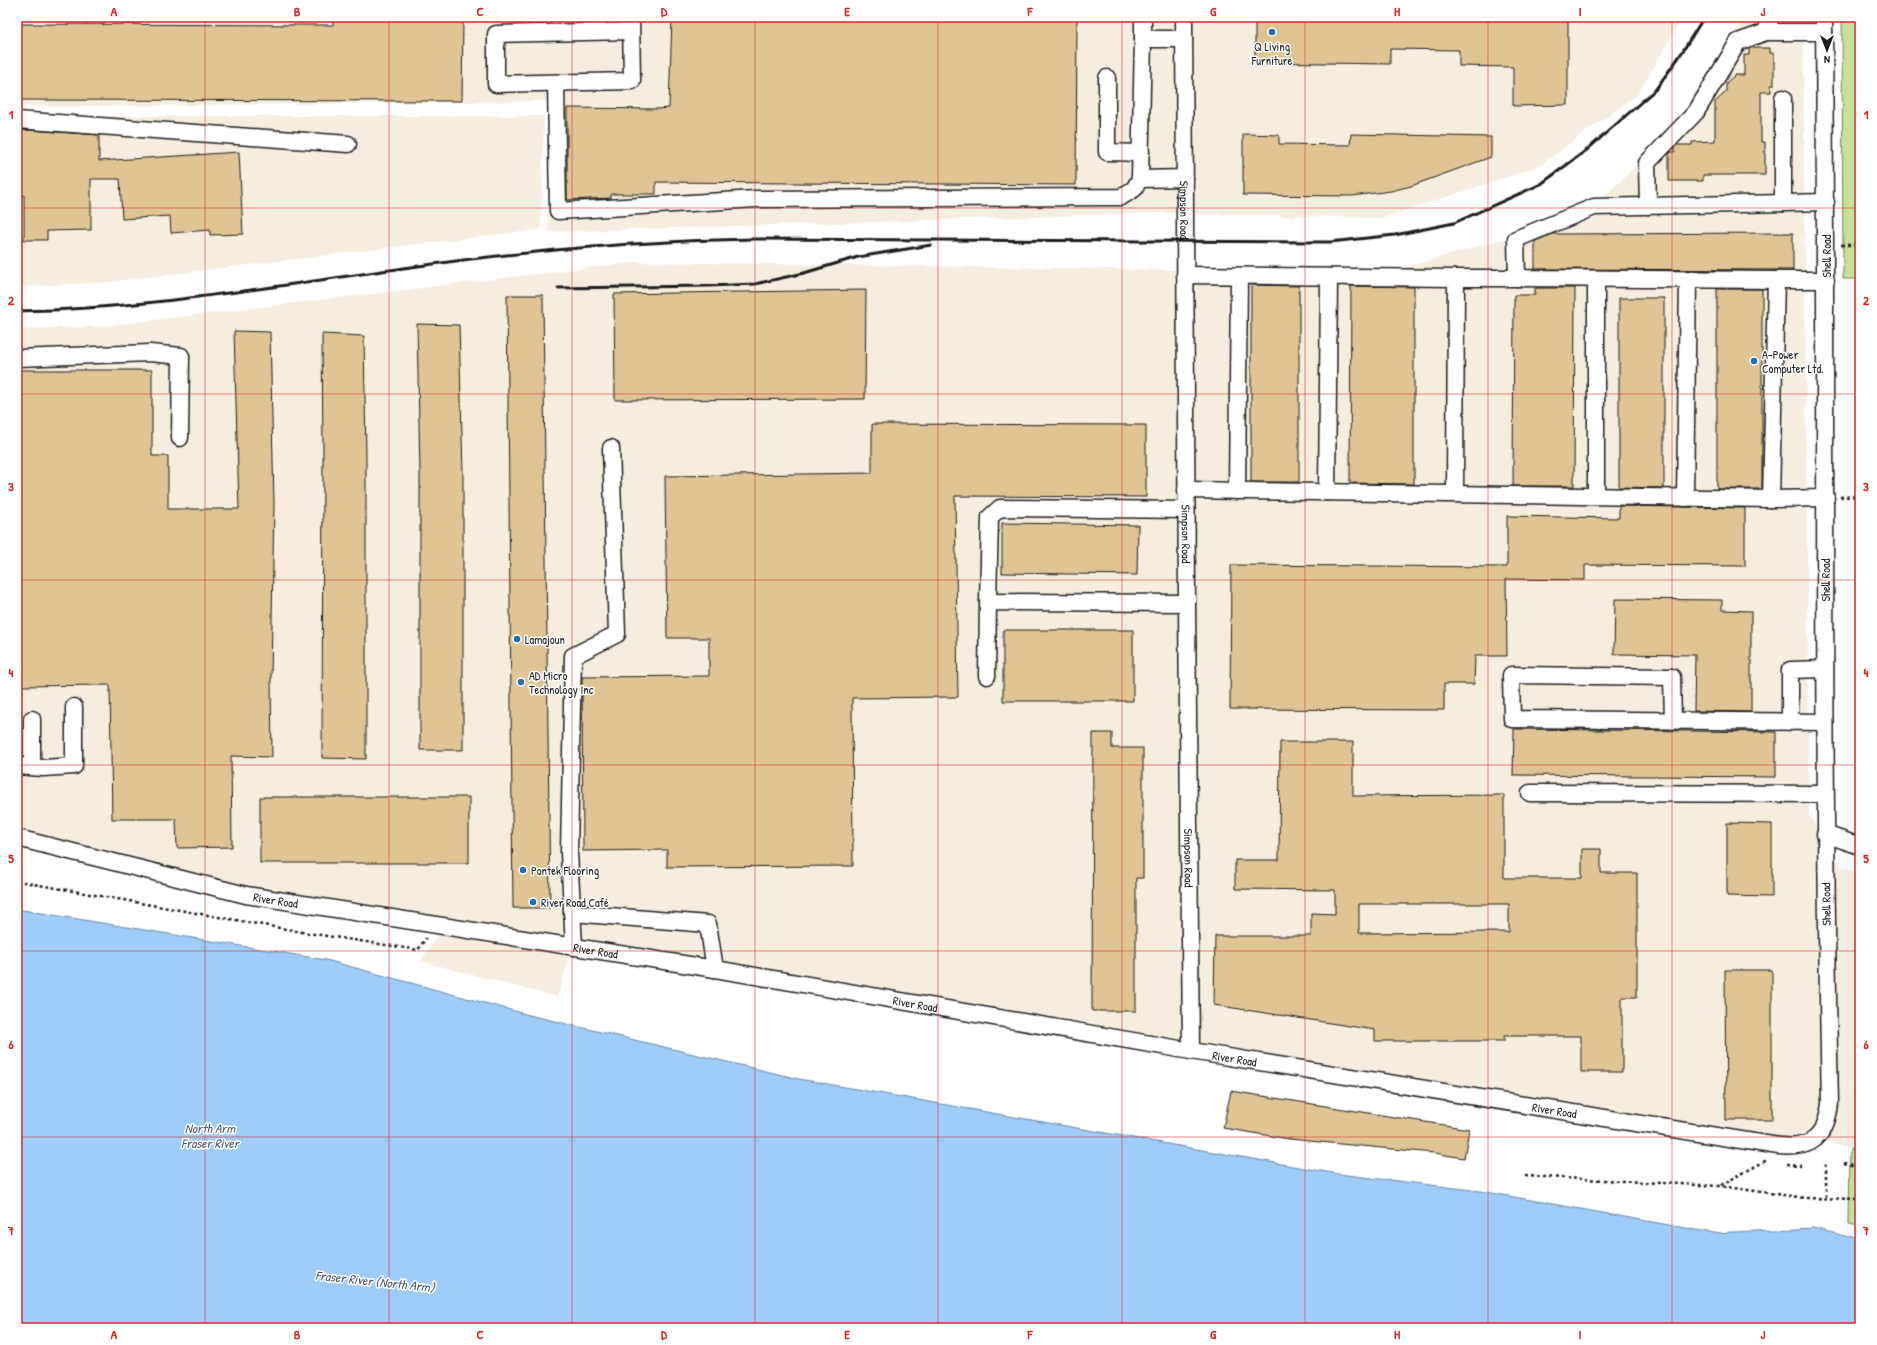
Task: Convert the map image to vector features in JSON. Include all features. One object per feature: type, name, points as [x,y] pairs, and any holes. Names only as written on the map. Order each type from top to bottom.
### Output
[{"type":"street","points":[[556,83],[558,211],[756,198],[1121,197],[1134,189],[1140,179],[1143,17]]},
{"type":"street","name":"Simpson Road","points":[[1184,17],[1186,603],[1191,1051]]},
{"type":"street","points":[[1766,32],[1771,17]]},
{"type":"street","points":[[631,24],[632,81],[496,84],[496,34],[631,24]]},
{"type":"street","points":[[1648,206],[1647,163],[1696,112],[1738,42],[1766,32],[1824,24]]},
{"type":"street","name":"Shell Road","points":[[1816,1139],[1822,1133],[1830,1103],[1824,722],[1826,202],[1824,24]]},
{"type":"street","points":[[1143,39],[1184,39]]},
{"type":"street","points":[[1107,78],[1107,152],[1141,153]]},
{"type":"street","points":[[1783,98],[1783,202]]},
{"type":"street","points":[[17,120],[348,144]]},
{"type":"street","points":[[1140,179],[1185,178]]},
{"type":"street","points":[[1517,278],[1516,239],[1594,207],[1826,202]]},
{"type":"street","points":[[1185,275],[1826,280]]},
{"type":"street","points":[[1237,491],[1239,276]]},
{"type":"street","points":[[1327,492],[1329,277]]},
{"type":"street","points":[[1455,493],[1456,278]]},
{"type":"street","points":[[1596,279],[1596,496]]},
{"type":"street","points":[[1685,498],[1688,280]]},
{"type":"street","points":[[1771,499],[1776,280]]},
{"type":"street","points":[[17,358],[150,353],[181,356],[180,438]]},
{"type":"street","points":[[574,947],[569,852],[573,656],[617,634],[610,448]]},
{"type":"street","points":[[1186,490],[1455,493],[1685,498],[1826,498]]},
{"type":"street","points":[[987,676],[990,517],[1000,508],[1186,510]]},
{"type":"street","points":[[988,602],[1186,603]]},
{"type":"street","points":[[1790,722],[1790,670],[1825,669]]},
{"type":"street","points":[[1673,721],[1672,677],[1512,675],[1512,719],[1673,721],[1824,722]]},
{"type":"street","points":[[32,719],[24,767],[74,766],[74,707]]},
{"type":"street","points":[[1530,793],[1825,794]]},
{"type":"street","points":[[1825,834],[1860,846]]},
{"type":"street","name":"River Road","points":[[17,838],[246,895],[715,969],[1191,1051],[1788,1148],[1805,1145],[1816,1139]]},
{"type":"street","points":[[572,913],[708,924],[715,969]]},
{"type":"path","points":[[1826,245],[1860,245]]},
{"type":"path","points":[[17,881],[308,933],[418,950],[434,925]]},
{"type":"path","points":[[1844,1163],[1860,1167]]},
{"type":"path","points":[[1826,1164],[1826,1198]]},
{"type":"path","points":[[1719,1186],[1752,1169]]},
{"type":"path","points":[[1525,1176],[1719,1186],[1805,1198],[1860,1199]]},
{"type":"shaded area","points":[[17,17],[1683,17],[1638,94],[1539,166],[1383,218],[1156,213],[548,232],[551,101],[17,107]]},
{"type":"shaded area","points":[[1745,17],[1803,17],[1809,815],[1842,867],[1860,873],[1860,1152],[1816,1139],[1805,1145],[246,895],[17,838],[17,329],[96,327],[637,262],[1387,273],[1511,237],[1598,203],[1668,134]]},
{"type":"shaded area","points":[[17,116],[544,116],[541,229],[107,282],[17,287]]},
{"type":"shaded area","points":[[441,930],[571,953],[557,997],[421,961]]},
{"type":"green space","points":[[1842,17],[1860,17],[1860,279],[1843,279]]},
{"type":"green space","points":[[1850,1149],[1860,1152],[1860,1226],[1849,1224]]},
{"type":"water","name":"North Arm Fraser River","points":[[17,909],[326,960],[529,1015],[799,1079],[1338,1174],[1481,1191],[1713,1233],[1814,1228],[1860,1240],[1860,1328],[17,1328]]},
{"type":"building","points":[[333,17],[463,17],[462,101],[17,100],[17,24],[333,25]]},
{"type":"building","points":[[672,17],[1077,17],[1076,185],[656,182],[656,194],[611,194],[611,198],[567,200],[567,108],[669,108]]},
{"type":"building","points":[[1255,17],[1568,17],[1568,105],[1513,106],[1513,67],[1459,66],[1459,50],[1390,49],[1390,64],[1255,62]]},
{"type":"building","points":[[1749,48],[1770,48],[1770,53],[1774,53],[1774,85],[1771,85],[1771,92],[1761,92],[1761,142],[1765,142],[1765,175],[1703,175],[1703,181],[1669,181],[1669,154],[1671,152],[1675,152],[1675,147],[1677,145],[1692,145],[1692,142],[1715,141],[1715,102],[1726,92],[1726,83],[1735,75],[1744,75],[1744,55],[1749,55]]},
{"type":"building","points":[[30,130],[99,135],[99,161],[239,152],[243,234],[210,235],[210,230],[171,233],[170,216],[122,219],[120,179],[91,179],[91,230],[47,231],[47,240],[24,240],[24,195],[17,195],[17,131]]},
{"type":"building","points":[[1243,134],[1279,135],[1279,144],[1350,145],[1351,134],[1491,137],[1491,157],[1411,186],[1391,191],[1352,196],[1243,195]]},
{"type":"building","points":[[1793,233],[1793,270],[1535,269],[1535,241],[1553,234]]},
{"type":"building","points":[[1251,285],[1299,286],[1299,482],[1251,482]]},
{"type":"building","points":[[1351,286],[1414,287],[1414,484],[1350,483]]},
{"type":"building","points":[[1535,288],[1575,288],[1574,486],[1513,486],[1514,295],[1535,295]]},
{"type":"building","points":[[1717,289],[1762,289],[1762,489],[1717,489]]},
{"type":"building","points":[[866,290],[865,399],[615,400],[614,294]]},
{"type":"building","points":[[507,295],[543,295],[550,908],[513,908]]},
{"type":"building","points":[[1619,298],[1664,298],[1664,488],[1619,487]]},
{"type":"building","points":[[417,324],[459,325],[463,473],[463,750],[420,750],[420,472]]},
{"type":"building","points":[[234,331],[270,332],[274,503],[271,679],[272,757],[231,756],[232,847],[177,848],[176,819],[112,819],[110,685],[17,686],[17,370],[152,370],[152,456],[168,456],[168,509],[239,509]]},
{"type":"building","points":[[322,334],[364,336],[366,456],[366,759],[322,758]]},
{"type":"building","points":[[872,424],[1146,425],[1146,497],[955,496],[958,697],[852,698],[853,866],[667,867],[667,850],[583,851],[582,677],[709,676],[709,638],[667,638],[665,476],[872,473]]},
{"type":"building","points":[[1619,506],[1745,508],[1745,566],[1585,565],[1585,580],[1506,579],[1507,656],[1475,656],[1474,684],[1444,684],[1444,710],[1230,709],[1231,565],[1507,567],[1507,516],[1619,518]]},
{"type":"building","points":[[1002,523],[1138,525],[1137,575],[1002,573]]},
{"type":"building","points":[[1615,599],[1722,600],[1722,610],[1751,611],[1751,712],[1694,711],[1695,655],[1614,654]]},
{"type":"building","points":[[1003,630],[1133,630],[1133,701],[1003,701]]},
{"type":"building","points":[[1514,729],[1776,732],[1776,777],[1513,775]]},
{"type":"building","points":[[1093,733],[1112,733],[1112,748],[1143,748],[1143,878],[1136,878],[1136,1011],[1092,1011]]},
{"type":"building","points":[[1280,742],[1353,742],[1353,796],[1504,795],[1504,878],[1582,878],[1582,849],[1601,849],[1601,873],[1637,873],[1637,997],[1622,997],[1622,1072],[1581,1072],[1581,1036],[1504,1036],[1504,1041],[1375,1041],[1375,1030],[1214,1005],[1215,936],[1311,936],[1311,913],[1335,914],[1335,890],[1235,889],[1235,860],[1279,860]],"holes":[[[1359,904],[1509,904],[1509,932],[1359,933]]]},
{"type":"building","points":[[260,797],[469,797],[469,863],[260,863]]},
{"type":"building","points":[[1727,823],[1772,824],[1772,897],[1727,896]]},
{"type":"building","points":[[1725,970],[1772,970],[1772,1120],[1726,1120]]},
{"type":"building","points":[[1231,1091],[1469,1129],[1464,1158],[1434,1153],[1289,1139],[1223,1128]]},
{"type":"railway","points":[[17,311],[120,306],[222,294],[467,260],[630,244],[752,239],[1330,242],[1395,235],[1454,223],[1541,184],[1588,149],[1656,89],[1679,57],[1704,17]]},
{"type":"railway","points":[[558,288],[755,284],[804,273],[858,257],[931,245]]},
{"type":"place","name":"Q Living Furniture","points":[[1272,32]]},
{"type":"place","name":"A-Power Computer Ltd.","points":[[1754,361]]},
{"type":"place","name":"Lamajoun","points":[[517,639]]},
{"type":"place","name":"AD Micro Technology Inc","points":[[521,682]]},
{"type":"place","name":"Pontek Flooring","points":[[523,870]]},
{"type":"place","name":"River Road Café","points":[[533,902]]},
{"type":"water label","name":"Fraser River (North Arm)","points":[[375,1281]]}]
